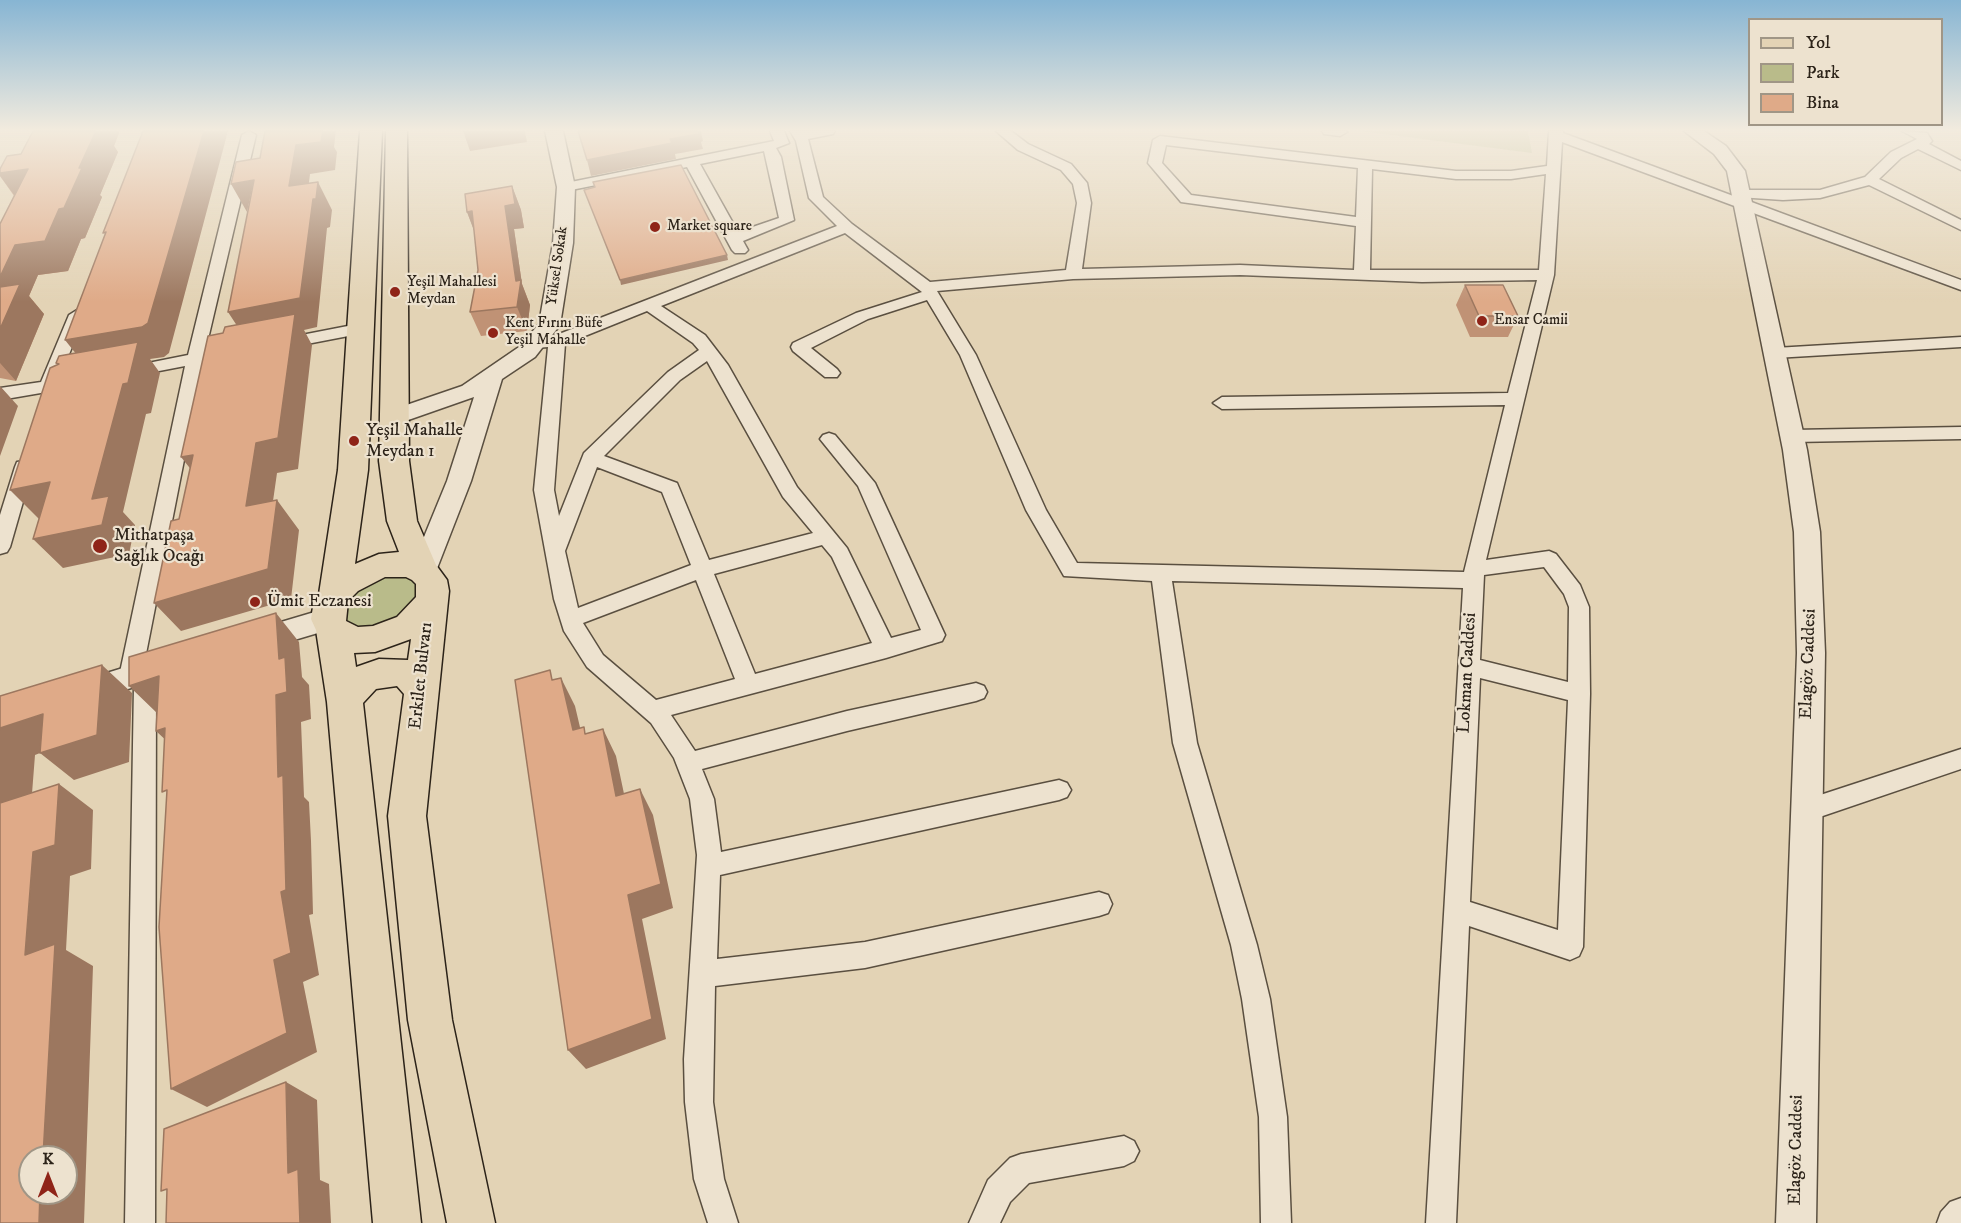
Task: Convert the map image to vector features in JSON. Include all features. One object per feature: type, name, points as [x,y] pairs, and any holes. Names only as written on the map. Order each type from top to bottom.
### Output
[{"type":"main road","points":[[367,188],[358,329],[353,470],[332,614],[345,702],[397,1223]]},
{"type":"main road","name":"Erkilet Bulvarı","points":[[396,188],[394,461],[402,521],[427,587],[421,690],[407,816],[430,1020],[471,1223]]},
{"type":"main road","points":[[411,565],[427,587],[422,615],[409,626],[384,637],[358,640],[343,637],[332,614],[346,582],[379,566],[411,565]]},
{"type":"main road","points":[[345,702],[353,688],[364,679],[379,673],[401,672],[409,676],[421,690]]},
{"type":"street","points":[[140,1223],[138,674],[195,360],[236,188]]},
{"type":"street","name":"Yüksel Sokak","points":[[394,417],[470,391],[546,342],[563,243],[566,188]]},
{"type":"street","points":[[706,188],[748,265]]},
{"type":"street","points":[[734,239],[787,220],[780,188]]},
{"type":"street","points":[[813,188],[816,198],[847,227],[929,290],[968,355],[1036,510],[1071,571],[1317,579],[1473,574],[1549,559],[1573,591],[1579,607],[1579,694],[1570,947],[1456,910]]},
{"type":"street","points":[[1073,274],[1084,203],[1081,188]]},
{"type":"street","points":[[1176,188],[1186,200],[1363,222]]},
{"type":"street","points":[[1362,274],[1364,188]]},
{"type":"street","name":"Lokman Caddesi","points":[[1441,1223],[1473,574],[1546,274],[1552,188]]},
{"type":"street","points":[[1713,188],[1961,285]]},
{"type":"street","name":"Elagöz Caddesi","points":[[1739,188],[1793,436],[1803,500],[1810,590],[1796,1223]]},
{"type":"street","points":[[1742,198],[1820,194],[1848,188]]},
{"type":"street","points":[[1886,188],[1961,226]]},
{"type":"street","points":[[723,1223],[709,1179],[699,1102],[698,1059],[709,866],[707,826],[702,799],[688,763],[673,734],[653,710],[595,661],[575,631],[564,599],[544,490],[546,342],[648,305],[847,227]]},
{"type":"street","points":[[831,373],[798,347],[862,316],[929,290],[1073,274],[1240,270],[1422,277],[1546,274]]},
{"type":"street","points":[[41,410],[83,300]]},
{"type":"street","points":[[648,305],[699,339],[722,369],[752,427],[790,492],[840,553],[886,649]]},
{"type":"street","points":[[265,346],[358,329]]},
{"type":"street","points":[[1775,353],[1961,342]]},
{"type":"street","points":[[555,551],[591,458],[674,376],[709,351]]},
{"type":"street","points":[[116,374],[218,355]]},
{"type":"street","points":[[427,587],[492,377]]},
{"type":"street","points":[[0,394],[82,380]]},
{"type":"street","points":[[394,461],[407,429],[470,391]]},
{"type":"street","points":[[1222,403],[1515,399]]},
{"type":"street","points":[[1793,436],[1961,433]]},
{"type":"street","points":[[653,710],[934,635],[866,483],[829,439]]},
{"type":"street","points":[[0,547],[31,444]]},
{"type":"street","points":[[591,458],[670,488],[748,683]]},
{"type":"street","points":[[571,619],[703,569],[826,537]]},
{"type":"street","points":[[1161,573],[1185,743],[1244,945],[1256,999],[1273,1117],[1276,1223]]},
{"type":"street","points":[[225,649],[332,614]]},
{"type":"street","points":[[54,701],[191,659]]},
{"type":"street","points":[[1468,666],[1579,694]]},
{"type":"street","points":[[688,763],[847,721],[976,692]]},
{"type":"street","points":[[1805,811],[1961,759]]},
{"type":"street","points":[[709,866],[1059,790]]},
{"type":"street","points":[[703,974],[865,955],[1099,904]]},
{"type":"street","points":[[984,1223],[999,1191],[1021,1169],[1125,1151]]},
{"type":"street","points":[[1952,1223],[1961,1213]]},
{"type":"green space","points":[[376,576],[410,577],[417,583],[420,591],[413,611],[363,631],[344,623],[345,598]]},
{"type":"building","points":[[18,188],[73,188],[64,208],[59,209],[45,241],[15,245],[0,277],[0,224]]},
{"type":"building","points":[[121,188],[187,188],[148,323],[142,327],[65,340],[106,232],[103,233]]},
{"type":"building","points":[[252,188],[317,188],[316,199],[313,199],[300,298],[228,312]]},
{"type":"building","points":[[512,188],[515,204],[505,206],[516,281],[521,280],[517,307],[470,312],[478,270],[472,211],[467,212],[465,194]]},
{"type":"building","name":"Market square","points":[[591,188],[693,188],[727,255],[620,280],[584,190]]},
{"type":"building","points":[[20,284],[0,329],[0,287]]},
{"type":"building","points":[[1465,285],[1503,285],[1518,316],[1479,316]]},
{"type":"building","points":[[295,314],[278,438],[256,443],[246,506],[277,500],[268,569],[154,603],[171,521],[179,519],[193,455],[181,457],[208,336],[223,333],[225,327]]},
{"type":"building","points":[[138,342],[128,383],[123,384],[92,499],[109,496],[102,525],[33,539],[50,482],[10,490],[50,368],[59,364],[56,363],[59,356]]},
{"type":"building","points":[[276,613],[279,659],[285,657],[287,692],[276,695],[278,777],[283,775],[286,890],[281,892],[291,953],[274,960],[287,1033],[171,1089],[159,927],[167,790],[162,792],[165,728],[156,731],[159,676],[129,686],[129,657]]},
{"type":"building","points":[[102,665],[97,735],[40,753],[43,714],[0,728],[0,696]]},
{"type":"building","points":[[550,670],[552,680],[561,678],[573,730],[584,727],[585,734],[603,729],[616,796],[640,789],[661,884],[628,895],[652,1019],[568,1050],[515,680]]},
{"type":"building","points":[[59,784],[55,845],[33,852],[25,955],[55,944],[44,1145],[18,1145],[18,1205],[40,1205],[39,1223],[0,1223],[0,803]]},
{"type":"building","points":[[286,1082],[288,1173],[298,1169],[300,1223],[166,1223],[167,1189],[161,1191],[164,1129]]},
{"type":"place","name":"Market square","points":[[655,227]]},
{"type":"place","name":"Yeşil Mahallesi Meydan","points":[[395,292]]},
{"type":"place","name":"Ensar Camii","points":[[1482,321]]},
{"type":"place","name":"Kent Fırını Büfe Yeşil Mahalle","points":[[493,333]]},
{"type":"place","name":"Yeşil Mahalle Meydan 1","points":[[354,441]]},
{"type":"place","name":"Mithatpaşa Sağlık Ocağı","points":[[100,546]]},
{"type":"place","name":"Ümit Eczanesi","points":[[255,602]]}]
